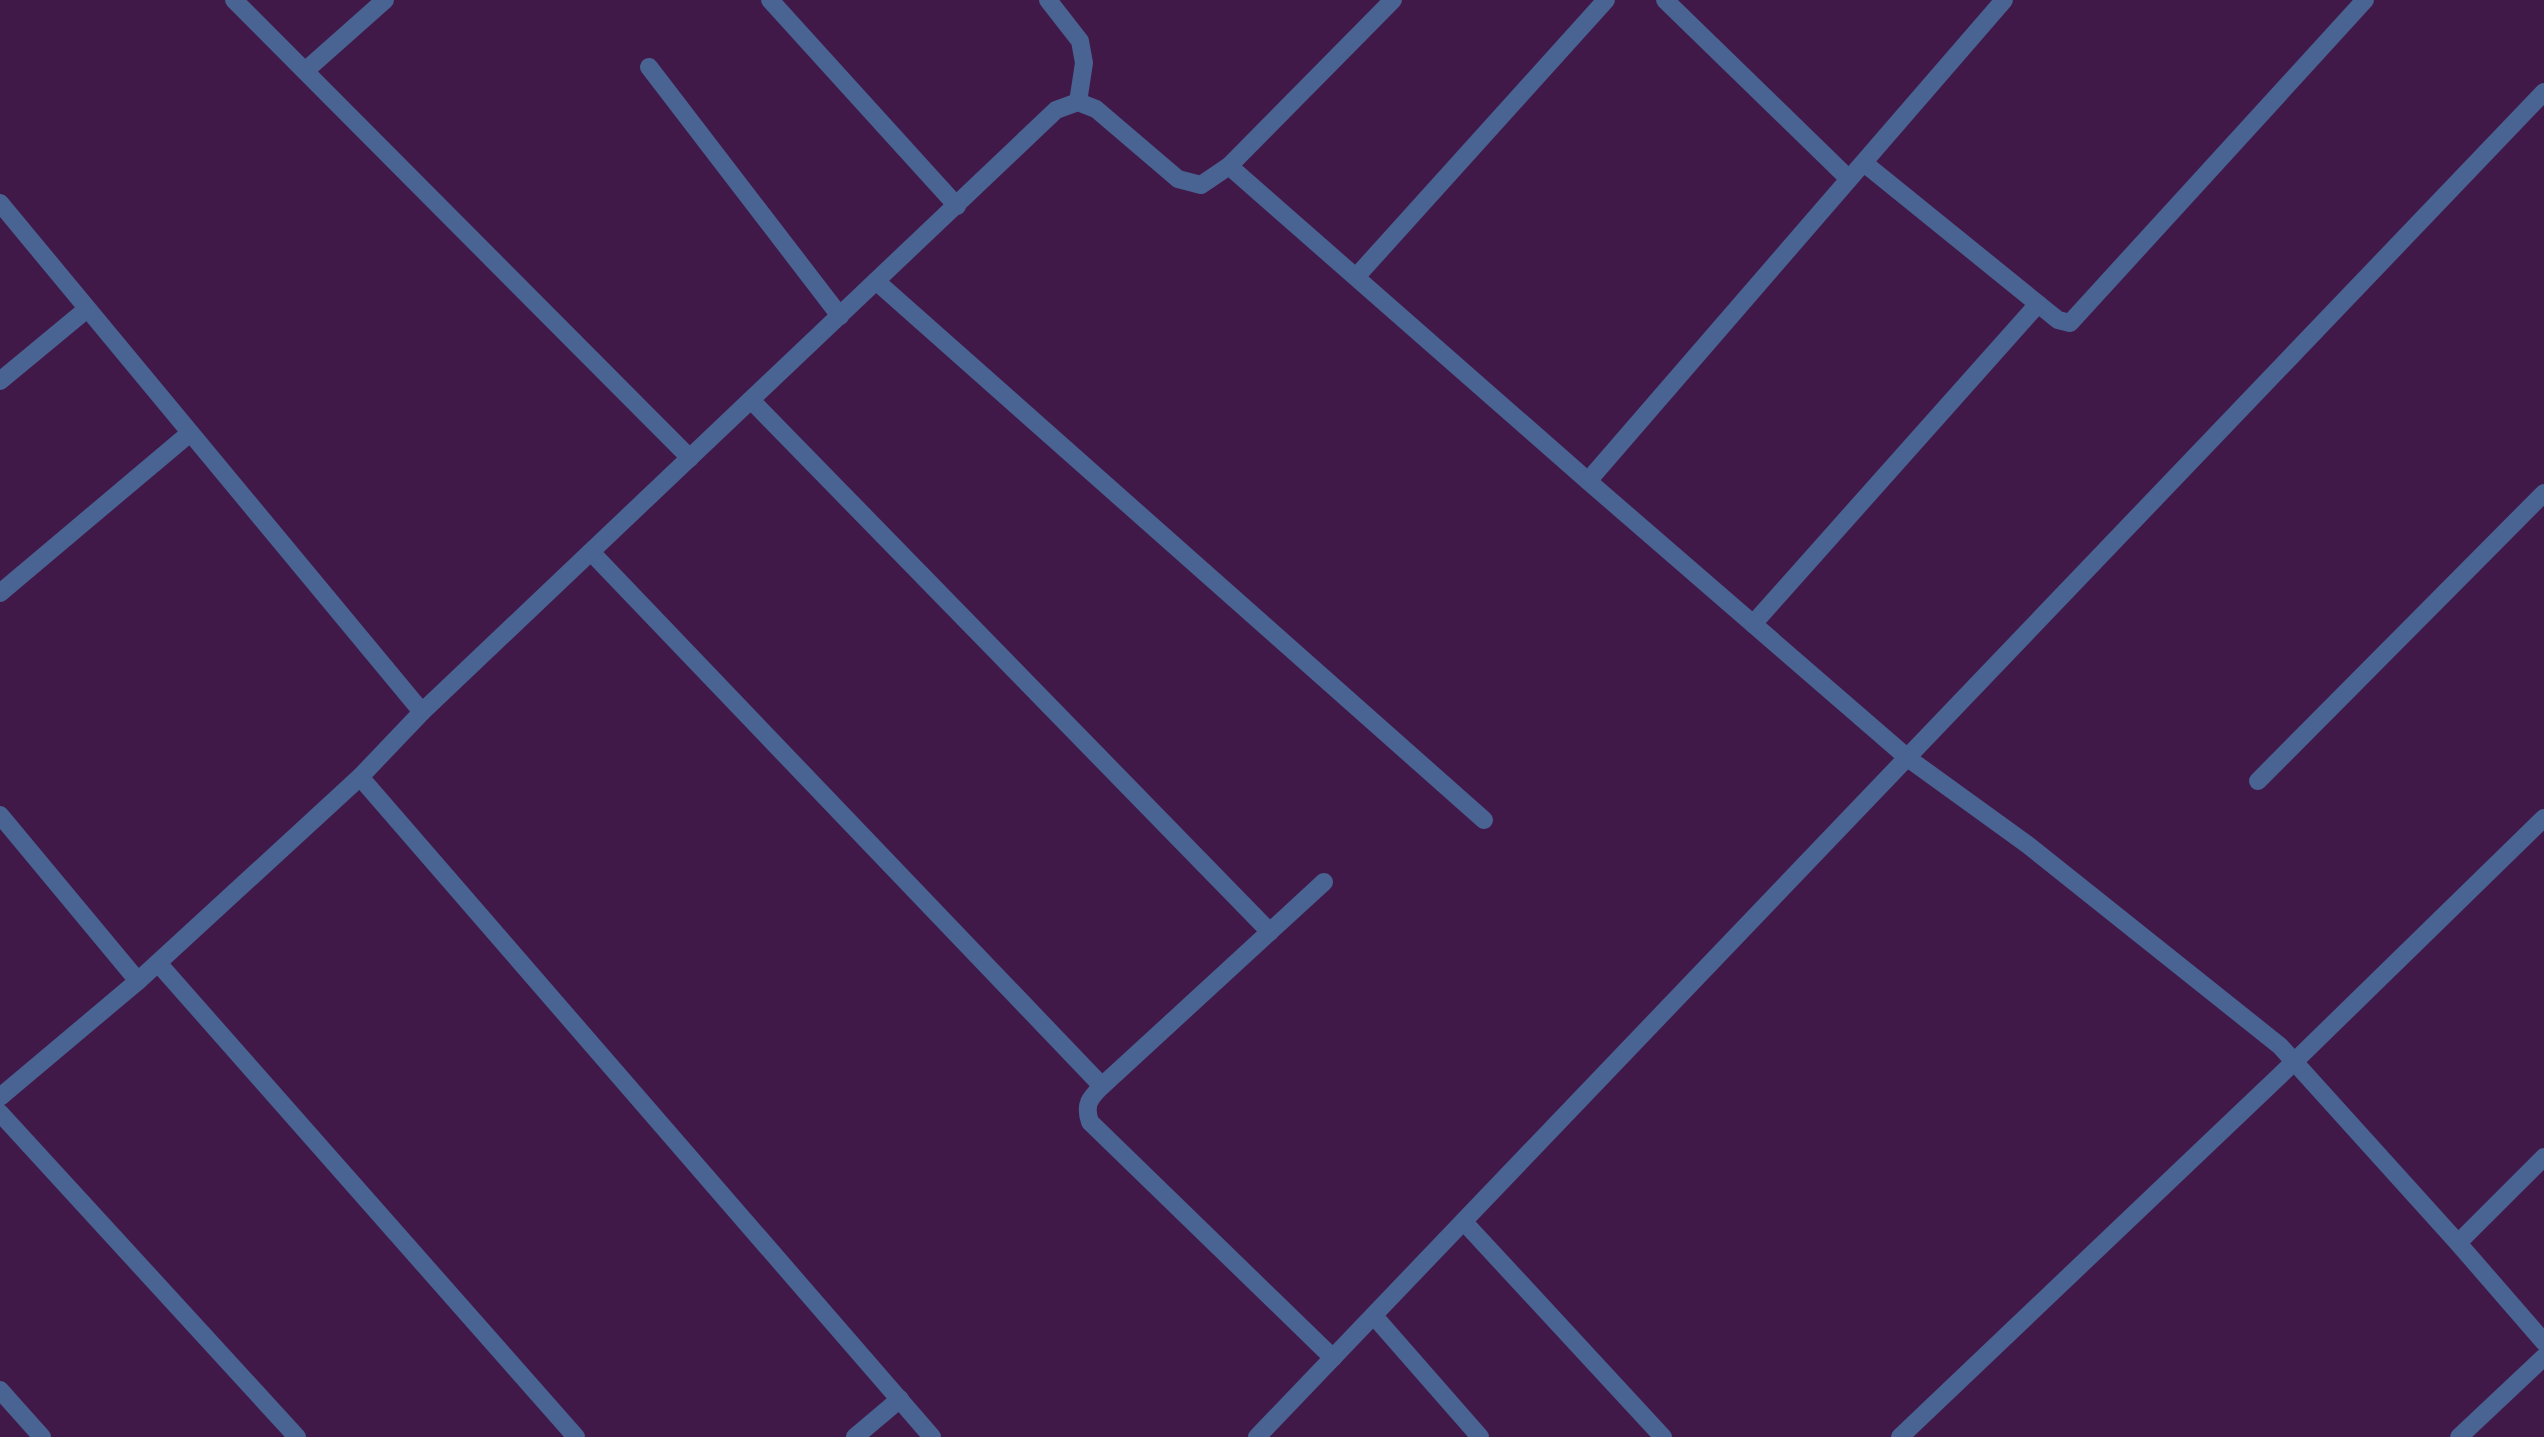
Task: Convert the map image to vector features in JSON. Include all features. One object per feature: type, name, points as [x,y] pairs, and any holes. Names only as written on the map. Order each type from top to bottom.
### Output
[{"type":"street","points":[[234,0],[690,458]]},
{"type":"street","points":[[305,71],[385,0]]},
{"type":"street","points":[[770,0],[957,206]]},
{"type":"street","points":[[1048,0],[1080,41],[1084,63],[1078,102]]},
{"type":"street","points":[[0,1097],[138,981],[360,777],[422,712],[1056,110],[1078,102],[1096,109],[1178,179],[1201,185],[1229,166],[1393,0]]},
{"type":"street","points":[[1356,277],[1606,0]]},
{"type":"street","points":[[1665,0],[1849,179]]},
{"type":"street","points":[[1588,481],[2004,0]]},
{"type":"street","points":[[1864,163],[2058,320],[2070,323],[2365,0]]},
{"type":"street","points":[[649,67],[840,316]]},
{"type":"street","points":[[1258,1437],[2544,92]]},
{"type":"street","points":[[1229,166],[1909,758],[2028,845],[2280,1046],[2544,1342]]},
{"type":"street","points":[[0,204],[422,712]]},
{"type":"street","points":[[876,281],[1484,820]]},
{"type":"street","points":[[1753,624],[2038,304]]},
{"type":"street","points":[[0,381],[87,309]]},
{"type":"street","points":[[751,400],[1270,932]]},
{"type":"street","points":[[0,593],[190,433]]},
{"type":"street","points":[[2258,781],[2544,493]]},
{"type":"street","points":[[590,552],[1102,1086]]},
{"type":"street","points":[[360,777],[932,1437]]},
{"type":"street","points":[[0,815],[138,981]]},
{"type":"street","points":[[1900,1437],[2294,1062],[2544,818]]},
{"type":"street","points":[[1324,882],[1102,1086],[1088,1100],[1086,1111],[1090,1122],[1333,1358]]},
{"type":"street","points":[[158,963],[576,1437]]},
{"type":"street","points":[[0,1113],[297,1437]]},
{"type":"street","points":[[2458,1243],[2544,1157]]},
{"type":"street","points":[[1464,1222],[1663,1437]]},
{"type":"street","points":[[1374,1316],[1480,1437]]},
{"type":"street","points":[[2459,1437],[2544,1357]]},
{"type":"street","points":[[0,1390],[42,1437]]},
{"type":"street","points":[[855,1437],[900,1399]]}]
